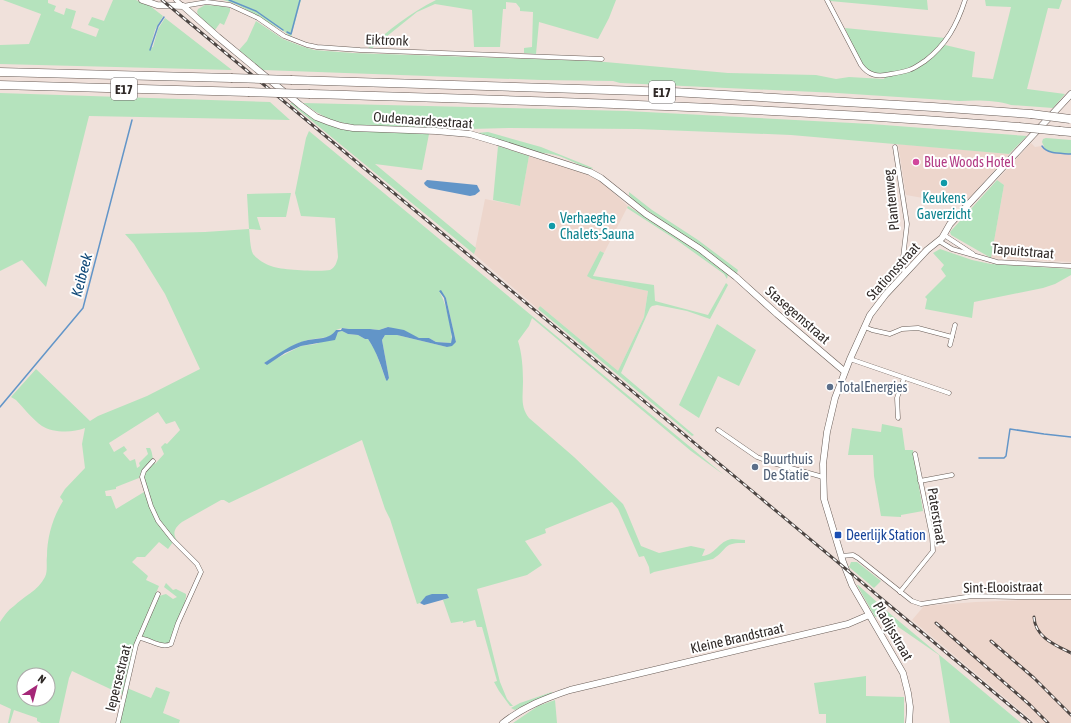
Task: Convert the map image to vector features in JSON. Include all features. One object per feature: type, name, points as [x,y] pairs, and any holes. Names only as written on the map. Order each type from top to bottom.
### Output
[{"type":"highway","name":"E17","points":[[0,72],[673,92],[925,106],[1031,114],[1071,119]]},
{"type":"highway","name":"E17","points":[[0,85],[671,105],[926,120],[1071,132]]},
{"type":"street","points":[[142,0],[152,4],[183,6]]},
{"type":"street","points":[[176,0],[183,6]]},
{"type":"street","points":[[827,0],[865,72],[872,75],[881,76],[910,70],[929,57],[944,42],[954,28],[966,0]]},
{"type":"street","name":"Eiktronk","points":[[183,6],[207,2],[230,5],[258,18],[284,36],[318,47],[360,50],[602,59]]},
{"type":"street","name":"Oudenaardsestraat","points":[[183,6],[218,38],[316,117],[341,126],[352,128],[436,131],[470,134],[578,167],[601,178],[646,214],[700,249],[736,277]]},
{"type":"street","name":"Stationsstraat","points":[[841,556],[824,500],[824,449],[830,416],[844,371],[870,315],[881,300],[927,250],[939,241],[950,224],[1071,94]]},
{"type":"street","name":"Plantenweg","points":[[895,147],[907,224],[902,266],[905,274]]},
{"type":"street","name":"Tapuitstraat","points":[[944,235],[974,255]]},
{"type":"street","name":"Tapuitstraat","points":[[939,241],[952,249],[997,262],[1071,266]]},
{"type":"street","name":"Stasegemstraat","points":[[736,277],[844,371]]},
{"type":"street","points":[[950,346],[955,325]]},
{"type":"street","points":[[865,327],[890,334],[902,329],[918,328],[952,337]]},
{"type":"street","points":[[850,359],[949,393]]},
{"type":"street","points":[[898,418],[897,398],[904,378]]},
{"type":"street","points":[[718,430],[757,457],[823,477]]},
{"type":"street","name":"Paterstraat","points":[[900,592],[933,551],[916,454]]},
{"type":"street","name":"Iepersestraat","points":[[139,638],[163,646],[171,644],[178,623],[201,572],[197,564],[173,540],[158,521],[150,506],[142,477],[144,471],[153,460]]},
{"type":"street","name":"Paterstraat","points":[[920,481],[952,475]]},
{"type":"street","points":[[841,556],[853,555],[858,558],[900,592]]},
{"type":"street","name":"Pladijsstraat","points":[[841,556],[852,585],[903,673],[910,707],[909,723]]},
{"type":"street","name":"Sint-Elooistraat","points":[[900,592],[912,601],[921,604],[972,596],[1017,598],[1071,597]]},
{"type":"street","name":"Iepersestraat","points":[[118,723],[139,638],[158,594]]},
{"type":"street","name":"Kleine Brandstraat","points":[[502,723],[513,715],[539,701],[570,690],[841,626],[869,615]]},
{"type":"shaded area","points":[[1031,143],[1035,147],[1042,146],[1049,152],[1071,154],[1071,262],[991,258],[1004,185],[997,180]]},
{"type":"shaded area","points":[[898,144],[1009,154],[963,205],[906,195]]},
{"type":"shaded area","points":[[529,156],[586,173],[597,178],[628,206],[604,253],[600,251],[588,276],[592,279],[648,291],[644,317],[618,371],[540,306],[538,309],[474,254],[485,199],[520,206]]},
{"type":"shaded area","points":[[1071,598],[1071,723],[1035,723],[912,620],[924,606]]},
{"type":"green space","points":[[3,0],[48,0],[48,3],[56,6],[54,11],[64,15],[66,8],[76,11],[71,28],[96,37],[99,29],[88,25],[92,17],[104,21],[113,0],[136,0],[150,6],[163,16],[155,30],[150,48],[153,47],[158,29],[165,18],[232,70],[0,64],[0,45],[29,44],[41,14]]},
{"type":"green space","points":[[223,0],[301,0],[291,37],[282,30],[248,11]]},
{"type":"green space","points":[[436,0],[616,0],[598,39],[539,22],[536,54],[524,53],[524,48],[532,47],[533,12],[520,11],[520,8],[516,3],[506,2],[506,9],[503,9],[500,47],[474,47],[472,10],[435,4],[417,12],[371,49],[367,49],[400,22],[417,10]]},
{"type":"green space","points":[[927,0],[928,10],[830,1]]},
{"type":"green space","points":[[985,0],[1062,0],[1059,9],[1048,8],[1027,89],[1065,94],[1053,108],[973,100],[960,101],[837,93],[620,83],[613,81],[541,80],[263,70],[239,50],[247,41],[256,21],[283,39],[314,50],[353,53],[594,61],[728,73],[816,75],[836,79],[849,77],[884,79],[885,77],[904,73],[925,64],[945,45],[975,52],[972,77],[993,79],[1011,7],[986,6]]},
{"type":"green space","points":[[205,5],[230,8],[224,25],[220,23],[215,30],[199,17],[197,12],[198,9]]},
{"type":"green space","points":[[845,28],[945,38],[926,57],[904,70],[875,73],[869,71],[861,62]]},
{"type":"green space","points":[[0,93],[270,102],[290,120],[89,116],[46,287],[22,260],[0,271]]},
{"type":"green space","points":[[290,103],[293,103],[309,115],[351,130],[429,134],[422,170],[375,164],[476,248],[474,254]]},
{"type":"green space","points":[[303,103],[627,111],[871,124],[1027,136],[1009,154],[791,135],[637,129],[470,129],[352,125],[331,120]]},
{"type":"green space","points":[[309,131],[724,475],[691,451],[532,318],[529,326],[518,341],[522,366],[524,410],[529,418],[574,457],[623,504],[641,546],[659,553],[691,546],[705,549],[702,556],[711,553],[727,540],[745,540],[745,543],[729,545],[713,559],[650,574],[649,567],[644,556],[639,557],[618,509],[612,502],[545,529],[546,533],[525,541],[542,565],[527,575],[477,589],[500,682],[507,699],[513,706],[510,706],[494,682],[497,681],[482,627],[477,627],[475,620],[463,623],[463,621],[451,623],[443,600],[449,598],[422,600],[417,604],[390,519],[385,509],[362,440],[229,503],[221,500],[182,522],[176,528],[174,534],[175,538],[182,547],[173,539],[159,520],[140,475],[139,478],[116,487],[116,489],[105,491],[106,496],[111,496],[116,509],[144,492],[150,507],[173,542],[168,549],[159,542],[145,557],[137,557],[132,562],[148,576],[146,580],[159,586],[135,643],[123,695],[72,671],[69,678],[59,723],[41,723],[37,721],[37,718],[14,710],[10,723],[8,723],[11,709],[0,704],[0,622],[10,609],[39,586],[45,577],[49,534],[56,514],[63,501],[60,497],[65,489],[85,468],[82,444],[85,428],[63,432],[42,426],[31,417],[16,400],[11,397],[36,369],[90,421],[98,416],[147,396],[200,369],[165,294],[134,244],[125,234],[205,232],[249,229],[253,254],[264,263],[291,270],[330,270],[333,268],[338,257],[335,218],[301,216],[295,193],[306,138]],"holes":[[[439,292],[446,298],[456,342],[447,347],[397,335],[385,335],[382,340],[389,378],[386,380],[375,350],[368,339],[342,331],[338,332],[337,335],[316,344],[301,346],[266,364],[264,363],[296,344],[307,340],[328,337],[333,335],[336,330],[342,328],[379,330],[388,327],[419,338],[429,338],[436,342],[451,343],[452,339],[448,317],[444,301]],[[158,412],[166,424],[175,421],[180,430],[167,444],[165,443],[161,447],[164,454],[155,464],[150,448],[146,448],[148,454],[139,463],[140,466],[137,468],[135,459],[130,461],[123,453],[127,450],[124,446],[114,452],[109,443]]]},
{"type":"green space","points":[[488,132],[541,147],[593,168],[591,169],[584,167],[553,154],[539,153],[477,133]]},
{"type":"green space","points":[[1043,139],[1071,140],[1071,154],[1049,152],[1045,149],[1042,142]]},
{"type":"green space","points":[[498,146],[529,156],[520,206],[493,200]]},
{"type":"green space","points":[[997,180],[1004,185],[991,258],[951,235],[950,232]]},
{"type":"green space","points":[[629,192],[652,210],[698,240],[738,270],[737,273],[732,271],[633,200],[629,195]]},
{"type":"green space","points":[[291,193],[286,217],[257,217],[261,230],[249,229],[247,194]]},
{"type":"green space","points":[[628,206],[700,252],[728,274],[727,279],[724,274],[678,241],[627,208]]},
{"type":"green space","points":[[940,249],[972,260],[991,264],[1071,269],[1071,275],[1055,284],[1043,288],[974,302],[972,318],[925,309],[927,299],[925,297],[946,276],[941,269],[944,265],[933,253]]},
{"type":"green space","points":[[600,251],[604,253],[593,276],[654,285],[655,301],[708,315],[726,283],[728,285],[710,319],[687,311],[657,305],[652,306],[621,373],[694,435],[692,436],[538,309],[540,306],[618,371],[644,317],[648,291],[592,279],[587,276]]},
{"type":"green space","points":[[717,324],[756,350],[739,386],[718,376],[699,418],[679,405]]},
{"type":"green space","points":[[882,424],[902,428],[905,450],[913,450],[923,511],[901,515],[901,517],[881,516],[874,476],[873,455],[848,455],[852,428],[881,432]]},
{"type":"green space","points":[[851,562],[857,562],[881,581],[874,588],[849,567]]},
{"type":"green space","points":[[166,583],[173,590],[176,589],[186,594],[185,600],[187,602],[172,639],[168,644],[164,644],[142,636],[159,596],[166,594],[173,599],[177,597],[164,587]]},
{"type":"green space","points":[[857,585],[1021,723],[950,723],[939,655],[881,615],[875,617]]},
{"type":"green space","points":[[866,676],[866,696],[904,697],[904,723],[826,723],[826,714],[819,714],[814,683]]},
{"type":"green space","points":[[156,687],[170,692],[163,713],[180,720],[179,723],[119,723],[127,688],[151,698]]},
{"type":"green space","points":[[552,692],[552,694],[515,710],[511,708],[520,703]]},
{"type":"green space","points":[[555,700],[557,723],[513,723],[538,706]]},
{"type":"water","points":[[427,180],[477,185],[480,191],[475,195],[470,196],[429,188],[424,183]]},
{"type":"water","points":[[441,290],[446,298],[456,342],[452,346],[447,347],[397,335],[385,335],[382,340],[389,378],[387,381],[368,339],[342,331],[338,332],[335,340],[301,346],[285,353],[267,365],[264,363],[296,344],[330,336],[336,330],[341,330],[342,328],[379,330],[388,327],[404,330],[419,338],[429,338],[436,342],[451,343],[452,337],[444,298],[439,291]]},
{"type":"water","points":[[432,594],[447,594],[449,598],[424,605],[420,603],[426,596]]},
{"type":"waterway","points":[[229,0],[256,11],[283,30]]},
{"type":"waterway","points":[[287,32],[291,34],[300,0]]},
{"type":"waterway","name":"Keibeek","points":[[150,50],[158,26],[164,17]]},
{"type":"waterway","name":"Keibeek","points":[[0,407],[83,308],[132,120]]},
{"type":"waterway","points":[[1042,146],[1051,152],[1071,154]]},
{"type":"waterway","points":[[979,458],[1004,458],[1006,456],[1010,429],[1071,437]]},
{"type":"railway","points":[[162,0],[1031,723]]},
{"type":"railway","points":[[1034,617],[1038,630],[1047,640],[1071,653]]},
{"type":"railway","points":[[936,623],[1030,705],[1048,723]]},
{"type":"railway","points":[[991,641],[1034,678],[1071,715]]},
{"type":"place","name":"Blue Woods Hotel","points":[[916,162]]},
{"type":"place","name":"Keukens Gaverzicht","points":[[944,183]]},
{"type":"place","name":"Verhaeghe Chalets-Sauna","points":[[552,226]]},
{"type":"place","name":"TotalEnergies","points":[[830,387]]},
{"type":"place","name":"Buurthuis De Statie","points":[[755,467]]},
{"type":"place","name":"Deerlijk Station","points":[[838,535]]}]
